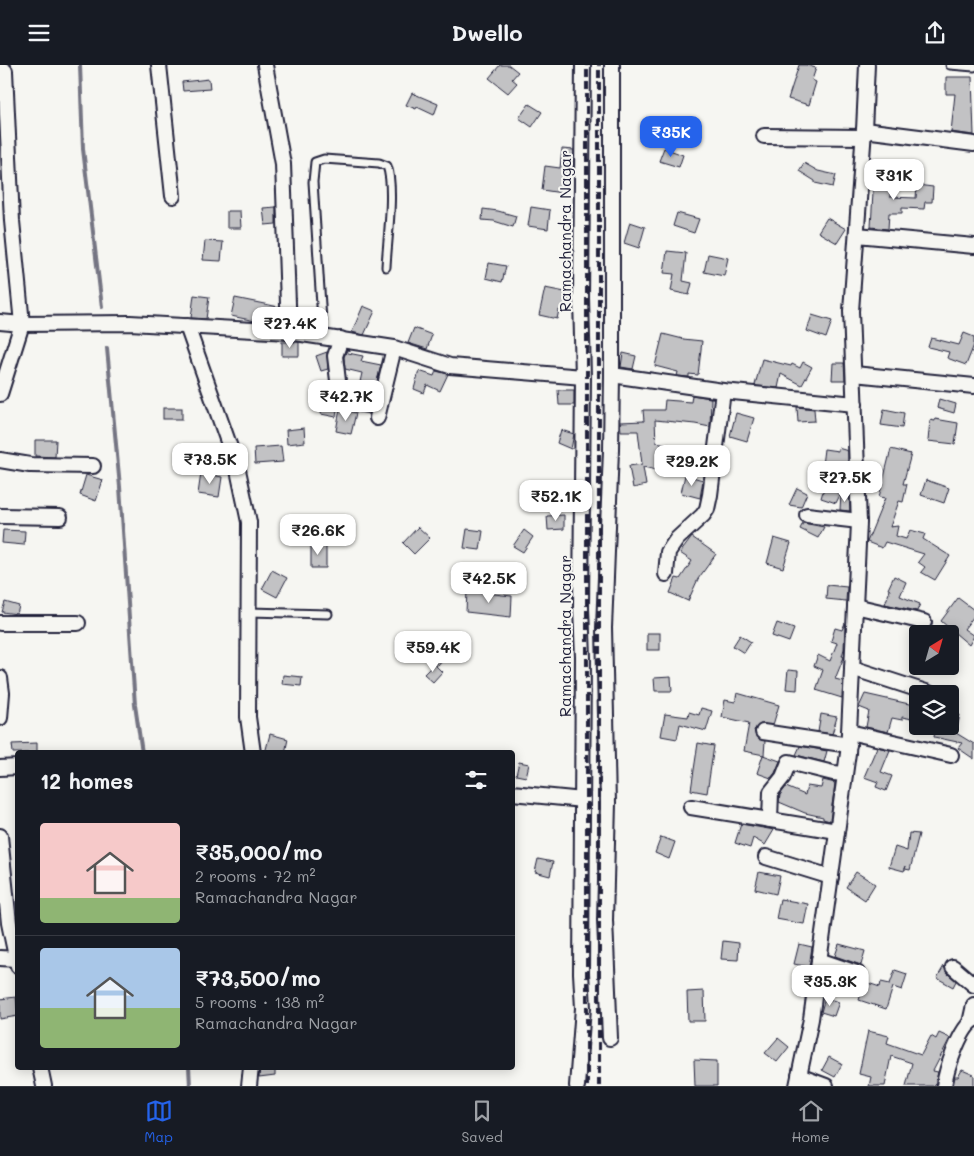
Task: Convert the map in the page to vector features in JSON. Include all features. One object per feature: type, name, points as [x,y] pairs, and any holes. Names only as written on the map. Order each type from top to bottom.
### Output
[{"type":"street","points":[[159,65],[174,196]]},
{"type":"street","points":[[265,65],[283,164],[289,332]]},
{"type":"street","name":"Ramachandra Nagar","points":[[577,1086],[583,1008],[581,945],[583,377],[581,298],[583,65]]},
{"type":"street","points":[[610,1038],[606,920],[608,803],[604,628],[611,450],[612,65]]},
{"type":"street","points":[[826,1086],[798,1081],[819,961],[849,739],[859,521],[851,311],[864,134],[866,65]]},
{"type":"street","points":[[0,68],[4,71],[5,161],[22,324],[0,394]]},
{"type":"street","points":[[764,136],[864,134],[974,144]]},
{"type":"street","points":[[857,235],[974,246]]},
{"type":"street","points":[[0,322],[22,324],[130,323],[289,332],[394,348],[450,366],[583,377]]},
{"type":"street","points":[[187,326],[240,479],[249,522],[248,717],[253,750]]},
{"type":"street","points":[[339,389],[335,356],[341,339]]},
{"type":"street","points":[[377,418],[394,348]]},
{"type":"street","points":[[854,374],[974,386]]},
{"type":"street","points":[[612,375],[723,391],[855,404]]},
{"type":"street","points":[[666,573],[668,552],[677,539],[707,509],[723,391]]},
{"type":"street","points":[[0,460],[30,465],[93,466]]},
{"type":"street","points":[[807,515],[859,521]]},
{"type":"street","points":[[0,516],[60,517]]},
{"type":"street","points":[[855,605],[924,622]]},
{"type":"street","points":[[0,623],[78,623]]},
{"type":"street","points":[[852,668],[909,687]]},
{"type":"street","points":[[0,678],[2,693],[0,718]]},
{"type":"street","points":[[763,732],[849,739],[951,755]]},
{"type":"street","points":[[770,820],[772,793],[783,777],[789,762],[845,774]]},
{"type":"street","points":[[0,768],[15,767]]},
{"type":"street","points":[[515,793],[583,800]]},
{"type":"street","points":[[691,807],[837,831]]},
{"type":"street","points":[[0,836],[9,923],[15,952]]},
{"type":"street","points":[[766,857],[831,877]]},
{"type":"street","points":[[0,958],[15,962]]},
{"type":"street","points":[[819,961],[857,973]]},
{"type":"street","points":[[953,967],[974,985]]},
{"type":"street","points":[[944,1086],[945,1074],[956,1045],[972,1021],[974,1005]]},
{"type":"street","points":[[41,1070],[44,1086]]},
{"type":"street","points":[[249,1086],[251,1070]]},
{"type":"lane","points":[[950,65],[974,67]]},
{"type":"lane","points":[[323,336],[313,182],[315,162],[324,159],[378,163],[387,166],[390,196],[386,267]]},
{"type":"lane","points":[[249,612],[328,614]]},
{"type":"building","points":[[500,65],[509,65],[518,72],[512,79],[517,83],[508,93],[489,78]]},
{"type":"building","points":[[799,65],[816,68],[812,80],[816,82],[809,105],[788,99]]},
{"type":"building","points":[[946,77],[972,77],[974,135],[951,132],[955,94],[946,94]]},
{"type":"building","points":[[209,79],[210,89],[183,91],[182,82]]},
{"type":"building","points":[[412,93],[438,104],[434,115],[417,107],[416,109],[406,105]]},
{"type":"building","points":[[529,104],[542,112],[532,127],[519,118]]},
{"type":"building","points":[[664,148],[683,155],[679,167],[659,161]]},
{"type":"building","points":[[562,149],[574,150],[573,171],[565,170],[562,193],[542,190],[545,166],[560,168]]},
{"type":"building","points":[[804,163],[818,171],[836,175],[833,187],[815,183],[815,181],[799,171]]},
{"type":"building","points":[[874,175],[891,176],[890,197],[916,198],[917,185],[933,187],[932,202],[925,202],[924,209],[902,208],[902,213],[889,213],[888,229],[871,227]]},
{"type":"building","points":[[276,207],[276,224],[265,225],[263,208]]},
{"type":"building","points":[[531,207],[550,210],[548,229],[528,226]]},
{"type":"building","points":[[483,209],[516,216],[513,227],[494,221],[482,220]]},
{"type":"building","points":[[227,211],[240,211],[241,228],[227,228]]},
{"type":"building","points":[[677,213],[699,219],[694,233],[673,226]]},
{"type":"building","points":[[827,218],[846,229],[837,243],[818,232]]},
{"type":"building","points":[[630,222],[645,227],[639,248],[624,243]]},
{"type":"building","points":[[205,241],[223,242],[221,261],[203,260]]},
{"type":"building","points":[[667,251],[686,253],[683,281],[692,283],[689,295],[671,291],[674,274],[664,273]]},
{"type":"building","points":[[708,254],[728,258],[724,276],[704,272]]},
{"type":"building","points":[[489,263],[506,266],[502,282],[486,278]]},
{"type":"building","points":[[545,288],[570,293],[565,312],[559,310],[557,319],[539,315]]},
{"type":"building","points":[[194,295],[209,297],[206,319],[191,318]]},
{"type":"building","points":[[235,298],[279,307],[280,323],[260,322],[231,316]]},
{"type":"building","points":[[363,306],[375,311],[364,335],[352,332]]},
{"type":"building","points":[[812,315],[832,321],[826,338],[807,331]]},
{"type":"building","points":[[414,328],[432,335],[427,349],[408,343]]},
{"type":"building","points":[[964,333],[974,337],[974,345],[966,365],[947,358],[949,352],[928,347],[931,338],[959,345]]},
{"type":"building","points":[[663,334],[702,341],[698,375],[689,374],[689,377],[677,376],[678,372],[655,366]]},
{"type":"building","points":[[282,342],[299,342],[299,356],[282,356]]},
{"type":"building","points":[[347,350],[349,350],[348,353],[363,356],[361,361],[381,365],[369,414],[355,411],[362,382],[360,382],[362,373],[345,369],[344,357]]},
{"type":"building","points":[[327,352],[328,369],[321,371],[316,356]]},
{"type":"building","points":[[623,353],[636,356],[633,369],[621,367]]},
{"type":"building","points":[[762,359],[791,366],[792,364],[800,368],[803,362],[812,367],[802,385],[781,374],[778,388],[757,386],[755,385]]},
{"type":"building","points":[[833,363],[844,363],[845,380],[832,380]]},
{"type":"building","points":[[419,371],[434,376],[436,371],[448,374],[440,391],[427,385],[424,393],[414,389]]},
{"type":"building","points":[[558,390],[574,390],[574,405],[559,405]]},
{"type":"building","points":[[692,395],[711,398],[710,427],[655,420],[656,442],[682,447],[676,474],[643,467],[646,485],[633,488],[629,466],[642,464],[638,431],[621,431],[620,422],[644,421],[643,410],[664,410],[665,400],[691,402]]},
{"type":"building","points":[[939,399],[956,404],[954,413],[937,408]]},
{"type":"building","points":[[323,400],[338,402],[336,417],[321,414]]},
{"type":"building","points":[[797,407],[814,409],[815,421],[798,422]]},
{"type":"building","points":[[163,408],[182,408],[182,419],[163,419]]},
{"type":"building","points":[[340,409],[356,413],[351,434],[336,431]]},
{"type":"building","points":[[884,409],[904,413],[902,428],[881,425]]},
{"type":"building","points":[[736,413],[754,418],[747,441],[730,436]]},
{"type":"building","points":[[935,419],[958,423],[955,444],[928,441],[930,420],[935,421]]},
{"type":"building","points":[[304,428],[305,442],[287,444],[286,430]]},
{"type":"building","points":[[561,430],[574,434],[571,449],[557,443]]},
{"type":"building","points":[[35,440],[56,440],[55,457],[35,456]]},
{"type":"building","points":[[281,446],[283,462],[255,464],[254,448]]},
{"type":"building","points":[[838,448],[848,451],[848,461],[846,476],[843,476],[838,493],[841,493],[836,503],[821,498],[828,474],[821,473],[824,449],[838,451]]},
{"type":"building","points":[[891,449],[911,454],[903,484],[907,484],[903,502],[899,501],[890,527],[898,526],[896,536],[906,539],[910,530],[925,534],[923,539],[950,556],[935,580],[921,572],[925,567],[918,562],[924,554],[885,542],[882,548],[867,542],[885,498],[879,497]]},
{"type":"building","points":[[201,473],[222,477],[219,497],[198,494]]},
{"type":"building","points":[[86,475],[103,480],[96,501],[80,495]]},
{"type":"building","points":[[685,475],[703,480],[700,498],[681,493]]},
{"type":"building","points":[[926,480],[949,488],[944,503],[921,495]]},
{"type":"building","points":[[797,488],[807,493],[801,507],[789,505]]},
{"type":"building","points":[[841,493],[849,495],[850,511],[840,510]]},
{"type":"building","points":[[564,515],[564,529],[548,530],[547,516]]},
{"type":"building","points":[[803,523],[824,527],[818,538],[800,529]]},
{"type":"building","points":[[418,527],[430,538],[414,554],[403,543]]},
{"type":"building","points":[[467,529],[483,531],[480,550],[464,548]]},
{"type":"building","points":[[3,530],[25,531],[24,545],[2,543]]},
{"type":"building","points":[[524,530],[533,537],[523,552],[513,546]]},
{"type":"building","points":[[692,537],[716,554],[698,579],[688,601],[670,593],[676,578],[680,579],[692,561],[680,553]]},
{"type":"building","points":[[774,538],[791,543],[783,568],[767,563]]},
{"type":"building","points":[[311,544],[326,545],[326,568],[311,568]]},
{"type":"building","points":[[272,570],[287,578],[277,597],[262,589]]},
{"type":"building","points":[[894,576],[906,582],[900,596],[920,604],[917,611],[885,604],[890,590],[888,589]]},
{"type":"building","points":[[827,585],[847,587],[846,601],[826,599]]},
{"type":"building","points":[[467,591],[512,596],[511,617],[466,612]]},
{"type":"building","points":[[958,598],[974,610],[974,616],[964,629],[974,636],[969,645],[959,636],[959,625],[946,625],[941,621]]},
{"type":"building","points":[[5,602],[19,606],[17,614],[2,612]]},
{"type":"building","points":[[777,623],[794,629],[789,642],[772,636]]},
{"type":"building","points":[[845,623],[842,656],[844,657],[835,679],[843,681],[842,698],[816,690],[823,670],[814,666],[818,655],[830,661],[837,643],[831,641],[835,628],[842,630]]},
{"type":"building","points":[[647,633],[660,633],[660,650],[647,650]]},
{"type":"building","points":[[740,635],[751,642],[744,653],[733,646]]},
{"type":"building","points":[[411,636],[423,645],[415,655],[403,647]]},
{"type":"building","points":[[434,648],[445,656],[438,665],[427,657]]},
{"type":"building","points":[[434,664],[442,672],[433,682],[424,674]]},
{"type":"building","points":[[788,670],[798,671],[797,690],[786,689]]},
{"type":"building","points":[[283,675],[302,677],[301,686],[282,684]]},
{"type":"building","points":[[671,677],[672,691],[655,691],[654,678]]},
{"type":"building","points":[[737,693],[779,705],[773,725],[760,724],[754,730],[757,738],[765,741],[764,755],[744,751],[749,723],[722,717],[725,700],[735,702]]},
{"type":"building","points":[[865,694],[909,704],[909,718],[902,717],[902,720],[892,718],[888,732],[866,727],[869,711],[859,707]]},
{"type":"building","points":[[701,708],[712,711],[706,731],[680,724],[677,739],[661,736],[665,714],[688,717],[689,712],[699,715]]},
{"type":"building","points":[[821,714],[837,717],[832,734],[818,732]]},
{"type":"building","points":[[270,734],[288,739],[286,750],[266,750]]},
{"type":"building","points":[[934,735],[959,735],[974,744],[974,759],[958,748],[962,743],[934,737]]},
{"type":"building","points":[[37,743],[37,750],[15,750],[15,753],[13,753],[12,744]]},
{"type":"building","points":[[698,743],[714,746],[707,793],[691,790]]},
{"type":"building","points":[[800,746],[827,751],[824,762],[796,755]]},
{"type":"building","points":[[877,747],[890,750],[881,772],[892,776],[886,791],[876,787],[878,782],[864,777]]},
{"type":"building","points":[[763,755],[780,761],[771,778],[757,773]]},
{"type":"building","points":[[519,762],[529,764],[526,777],[516,775]]},
{"type":"building","points":[[823,780],[835,783],[830,821],[779,802],[780,795],[786,787],[805,795],[807,786],[821,788]]},
{"type":"building","points":[[741,824],[774,830],[765,845],[753,838],[750,848],[735,843]]},
{"type":"building","points":[[909,833],[919,834],[910,870],[905,869],[906,866],[904,871],[889,867],[895,847],[907,851]]},
{"type":"building","points":[[661,837],[675,842],[669,859],[655,853]]},
{"type":"building","points":[[538,859],[553,862],[550,876],[535,872]]},
{"type":"building","points":[[759,872],[780,876],[776,894],[755,889]]},
{"type":"building","points":[[856,872],[875,884],[865,900],[846,887]]},
{"type":"building","points":[[780,899],[808,904],[804,924],[776,919]]},
{"type":"building","points":[[723,941],[739,943],[738,960],[721,959]]},
{"type":"building","points":[[799,944],[812,947],[809,967],[794,964]]},
{"type":"building","points":[[839,944],[865,951],[861,965],[835,956]]},
{"type":"building","points":[[944,966],[947,973],[956,981],[953,987],[937,978]]},
{"type":"building","points":[[895,970],[907,974],[902,990],[893,987],[886,1009],[859,1000],[865,982],[880,987],[881,982],[890,984]]},
{"type":"building","points":[[704,991],[705,1021],[688,1021],[687,992]]},
{"type":"building","points":[[15,997],[15,1016],[0,1019],[0,999]]},
{"type":"building","points":[[825,998],[839,1002],[834,1016],[821,1012]]},
{"type":"building","points":[[868,1031],[889,1036],[887,1043],[921,1055],[931,1036],[936,1039],[939,1033],[950,1038],[933,1071],[938,1072],[935,1086],[906,1086],[912,1063],[891,1056],[885,1086],[869,1086],[871,1077],[859,1074]]},
{"type":"building","points":[[778,1038],[789,1047],[777,1062],[765,1053]]},
{"type":"building","points":[[829,1057],[842,1064],[835,1077],[822,1070]]},
{"type":"building","points":[[694,1060],[717,1061],[717,1086],[695,1086]]},
{"type":"building","points":[[260,1070],[275,1070],[275,1076],[259,1078]]},
{"type":"building","points":[[962,1070],[974,1075],[974,1086],[953,1086],[955,1077],[958,1077]]},
{"type":"waterway","points":[[80,65],[83,149],[102,307]]},
{"type":"waterway","points":[[107,348],[120,487],[135,705],[142,750]]},
{"type":"waterway","points":[[189,1070],[190,1086]]},
{"type":"railway","points":[[587,65],[587,1086]]},
{"type":"railway","points":[[599,65],[599,1086]]}]
